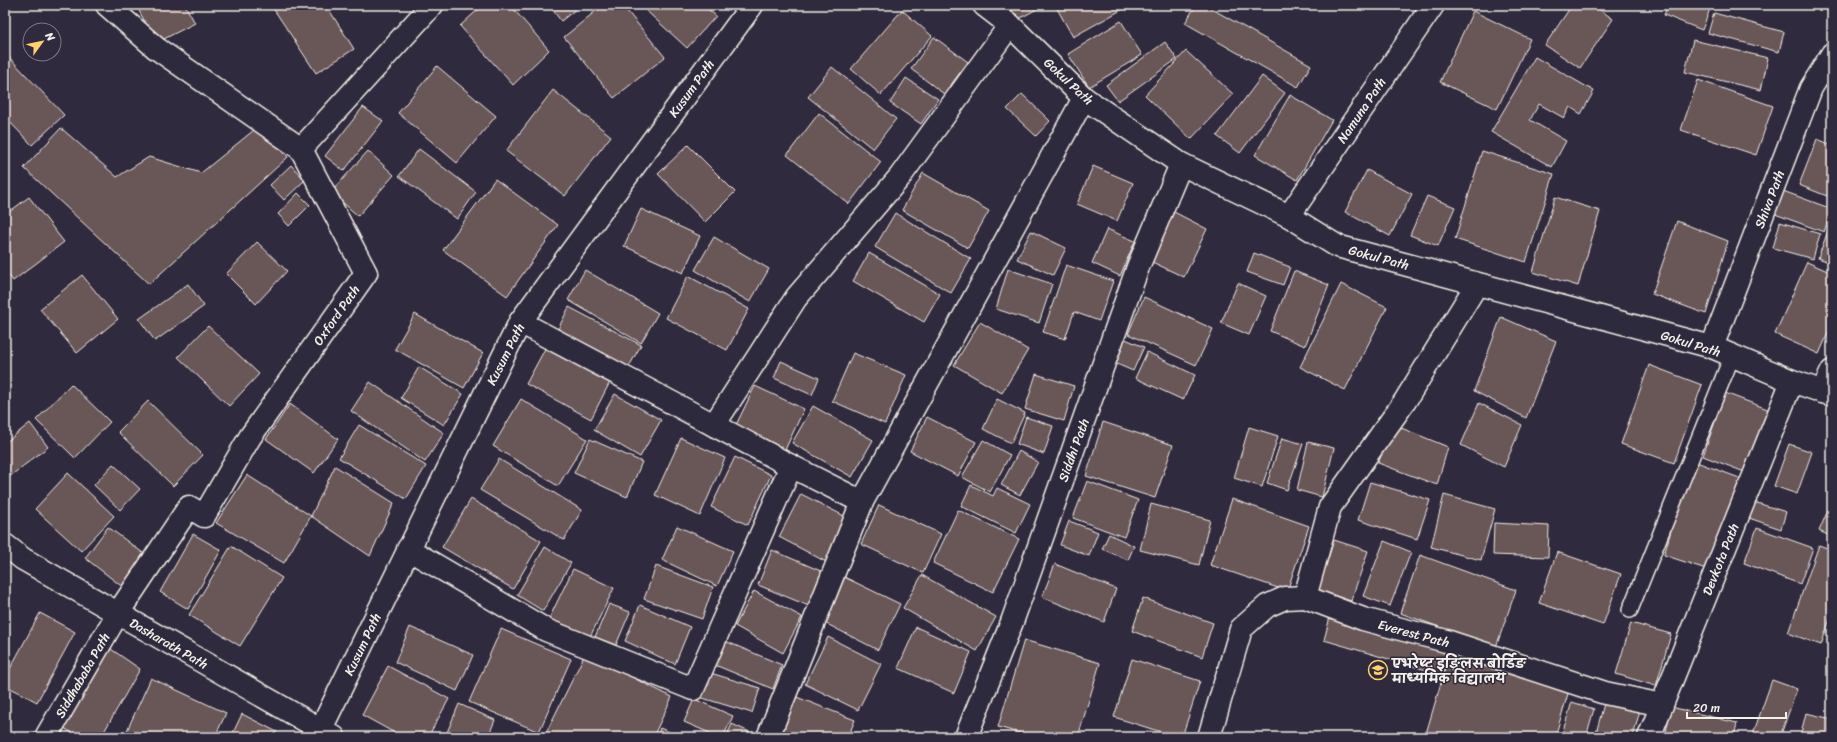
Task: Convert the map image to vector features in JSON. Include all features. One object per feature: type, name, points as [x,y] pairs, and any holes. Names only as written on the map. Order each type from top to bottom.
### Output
[{"type":"street","points":[[107,5],[156,48],[300,149],[432,5]]},
{"type":"street","name":"Kusum Path","points":[[324,735],[408,550],[520,322],[752,5]]},
{"type":"street","name":"Gokul Path","points":[[984,5],[1010,25],[1084,98],[1181,164],[1289,216],[1337,246],[1722,351],[1792,381],[1827,393]]},
{"type":"street","name":"Namuna Path","points":[[1289,216],[1432,5]]},
{"type":"street","points":[[714,425],[796,298],[899,178],[1010,25]]},
{"type":"street","name":"Shiva Path","points":[[1722,351],[1811,88],[1832,54]]},
{"type":"street","points":[[768,737],[862,502],[1084,98]]},
{"type":"street","name":"Oxford Path","points":[[118,613],[189,507],[204,516],[250,437],[366,273],[300,149]]},
{"type":"street","name":"Siddhi Path","points":[[966,737],[1012,622],[1138,267],[1181,164]]},
{"type":"street","points":[[1306,597],[1330,507],[1405,401],[1478,284]]},
{"type":"street","points":[[520,322],[790,466],[862,502]]},
{"type":"street","points":[[1827,393],[1832,371]]},
{"type":"street","name":"Devkota Path","points":[[1649,737],[1792,381]]},
{"type":"street","points":[[408,550],[546,630],[693,689],[790,466]]},
{"type":"street","name":"Dasharath Path","points":[[5,545],[23,559],[118,613],[324,735]]},
{"type":"street","name":"Everest Path","points":[[1209,737],[1241,629],[1267,606],[1285,598],[1306,597],[1363,619],[1446,641],[1605,693],[1662,704]]},
{"type":"street","name":"Siddhababa Path","points":[[46,737],[118,613]]},
{"type":"lane","points":[[1630,610],[1722,351]]},
{"type":"building","points":[[136,5],[185,5],[195,23],[156,43]]},
{"type":"building","points":[[271,5],[326,5],[354,49],[316,73]]},
{"type":"building","points":[[483,5],[510,5],[549,50],[513,85],[460,26]]},
{"type":"building","points":[[549,5],[581,5],[561,21]]},
{"type":"building","points":[[603,5],[622,5],[665,57],[614,98],[564,37]]},
{"type":"building","points":[[640,5],[703,5],[716,16],[687,48]]},
{"type":"building","points":[[1009,5],[1044,5],[1017,20]]},
{"type":"building","points":[[1055,5],[1130,5],[1073,37]]},
{"type":"building","points":[[1196,5],[1205,5],[1311,65],[1298,87],[1185,23]]},
{"type":"building","points":[[1572,5],[1593,5],[1613,19],[1580,68],[1545,45]]},
{"type":"building","points":[[1668,5],[1701,5],[1710,9],[1702,30],[1664,15]]},
{"type":"building","points":[[902,10],[932,36],[881,95],[851,69]]},
{"type":"building","points":[[1473,11],[1530,39],[1497,109],[1440,82]]},
{"type":"building","points":[[1714,13],[1784,32],[1779,52],[1708,33]]},
{"type":"building","points":[[1121,21],[1142,55],[1089,87],[1068,54]]},
{"type":"building","points":[[934,37],[968,62],[944,94],[911,69]]},
{"type":"building","points":[[1693,40],[1768,58],[1761,90],[1685,72]]},
{"type":"building","points":[[1165,42],[1177,59],[1118,101],[1106,85]]},
{"type":"building","points":[[1186,51],[1233,94],[1191,139],[1145,95]]},
{"type":"building","points":[[5,53],[64,115],[32,145],[5,117]]},
{"type":"building","points":[[1535,57],[1594,91],[1581,114],[1570,107],[1564,118],[1539,104],[1530,120],[1566,141],[1552,167],[1491,132]]},
{"type":"building","points":[[437,66],[496,116],[457,163],[398,113]]},
{"type":"building","points":[[832,67],[896,119],[873,149],[808,97]]},
{"type":"building","points":[[1262,76],[1285,93],[1240,153],[1217,136]]},
{"type":"building","points":[[906,78],[938,99],[921,124],[890,103]]},
{"type":"building","points":[[1698,80],[1773,106],[1756,155],[1681,130]]},
{"type":"building","points":[[553,90],[611,136],[565,196],[506,151]]},
{"type":"building","points":[[1022,94],[1050,121],[1036,136],[1007,109]]},
{"type":"building","points":[[1290,95],[1332,120],[1297,180],[1255,155]]},
{"type":"building","points":[[363,107],[383,121],[344,171],[325,156]]},
{"type":"building","points":[[819,113],[881,162],[849,204],[787,155]]},
{"type":"building","points":[[259,126],[288,157],[149,284],[24,168],[61,128],[117,177],[149,157],[201,173]]},
{"type":"building","points":[[1817,139],[1832,145],[1832,198],[1799,185]]},
{"type":"building","points":[[688,145],[735,192],[705,222],[658,174]]},
{"type":"building","points":[[419,149],[476,192],[457,219],[399,176]]},
{"type":"building","points":[[368,151],[394,175],[358,216],[331,192]]},
{"type":"building","points":[[1482,151],[1554,174],[1526,262],[1455,239]]},
{"type":"building","points":[[291,165],[305,180],[284,200],[270,185]]},
{"type":"building","points":[[1093,166],[1133,183],[1117,221],[1077,204]]},
{"type":"building","points":[[1367,170],[1412,194],[1390,236],[1345,212]]},
{"type":"building","points":[[923,173],[989,211],[968,248],[902,210]]},
{"type":"building","points":[[495,179],[558,225],[507,296],[443,250]]},
{"type":"building","points":[[1783,191],[1832,209],[1824,232],[1775,214]]},
{"type":"building","points":[[298,193],[310,205],[289,226],[278,214]]},
{"type":"building","points":[[1427,196],[1455,207],[1438,246],[1410,235]]},
{"type":"building","points":[[29,197],[64,242],[13,281],[5,270],[5,215]]},
{"type":"building","points":[[1555,197],[1600,211],[1578,286],[1533,272]]},
{"type":"building","points":[[641,209],[700,236],[683,273],[624,246]]},
{"type":"building","points":[[1174,212],[1207,229],[1184,277],[1150,261]]},
{"type":"building","points":[[895,213],[971,259],[951,293],[875,247]]},
{"type":"building","points":[[1677,221],[1728,241],[1706,314],[1652,294]]},
{"type":"building","points":[[1780,222],[1820,234],[1813,259],[1773,248]]},
{"type":"building","points":[[1829,228],[1832,229],[1832,263],[1818,258]]},
{"type":"building","points":[[1107,229],[1135,241],[1120,276],[1092,263]]},
{"type":"building","points":[[1031,231],[1066,248],[1053,275],[1017,259]]},
{"type":"building","points":[[714,237],[769,269],[750,302],[695,270]]},
{"type":"building","points":[[257,242],[287,271],[256,304],[226,274]]},
{"type":"building","points":[[869,253],[940,294],[924,322],[853,281]]},
{"type":"building","points":[[1254,253],[1290,267],[1283,285],[1247,272]]},
{"type":"building","points":[[1807,262],[1832,273],[1832,324],[1819,354],[1775,334]]},
{"type":"building","points":[[1066,265],[1113,281],[1099,321],[1074,312],[1065,339],[1043,332]]},
{"type":"building","points":[[1008,269],[1052,284],[1039,323],[996,309]]},
{"type":"building","points":[[585,270],[658,313],[641,343],[568,300]]},
{"type":"building","points":[[1294,271],[1329,285],[1305,346],[1270,331]]},
{"type":"building","points":[[82,275],[118,319],[77,353],[40,309]]},
{"type":"building","points":[[688,276],[749,309],[727,350],[666,318]]},
{"type":"building","points":[[1238,283],[1266,296],[1249,335],[1221,323]]},
{"type":"building","points":[[188,284],[204,306],[155,341],[139,319]]},
{"type":"building","points":[[1341,284],[1387,307],[1345,390],[1300,367]]},
{"type":"building","points":[[1144,297],[1213,329],[1196,365],[1128,334]]},
{"type":"building","points":[[569,307],[641,345],[626,372],[555,335]]},
{"type":"building","points":[[415,314],[483,353],[464,388],[395,349]]},
{"type":"building","points":[[1501,317],[1556,341],[1526,418],[1474,391]]},
{"type":"building","points":[[980,322],[1028,350],[1002,393],[954,365]]},
{"type":"building","points":[[208,326],[259,374],[229,406],[178,357]]},
{"type":"building","points":[[1123,338],[1144,347],[1133,371],[1112,362]]},
{"type":"building","points":[[546,347],[610,382],[591,419],[526,384]]},
{"type":"building","points":[[1147,352],[1195,375],[1183,400],[1135,378]]},
{"type":"building","points":[[853,353],[906,375],[885,424],[832,401]]},
{"type":"building","points":[[781,361],[819,378],[812,395],[774,378]]},
{"type":"building","points":[[1649,365],[1702,385],[1674,463],[1621,444]]},
{"type":"building","points":[[419,367],[463,394],[444,425],[401,398]]},
{"type":"building","points":[[1036,374],[1074,386],[1064,421],[1025,409]]},
{"type":"building","points":[[370,382],[444,433],[425,462],[351,411]]},
{"type":"building","points":[[71,384],[110,422],[75,458],[36,420]]},
{"type":"building","points":[[755,386],[804,409],[784,452],[734,429]]},
{"type":"building","points":[[1725,393],[1770,410],[1747,473],[1703,456]]},
{"type":"building","points":[[615,394],[661,420],[640,457],[594,430]]},
{"type":"building","points":[[521,399],[587,439],[558,486],[493,446]]},
{"type":"building","points":[[997,399],[1025,413],[1011,443],[983,429]]},
{"type":"building","points":[[148,401],[203,455],[173,486],[118,432]]},
{"type":"building","points":[[1479,403],[1522,425],[1504,467],[1461,445]]},
{"type":"building","points":[[290,404],[338,439],[314,473],[266,439]]},
{"type":"building","points":[[813,406],[873,440],[852,477],[792,443]]},
{"type":"building","points":[[927,417],[976,442],[958,476],[910,451]]},
{"type":"building","points":[[1026,417],[1053,426],[1044,454],[1017,444]]},
{"type":"building","points":[[1103,422],[1173,445],[1155,498],[1086,476]]},
{"type":"building","points":[[30,423],[48,447],[5,480],[5,443]]},
{"type":"building","points":[[359,425],[426,466],[406,499],[339,458]]},
{"type":"building","points":[[1394,425],[1448,447],[1437,485],[1378,463]]},
{"type":"building","points":[[1249,427],[1278,436],[1262,487],[1234,478]]},
{"type":"building","points":[[681,438],[725,458],[700,516],[655,495]]},
{"type":"building","points":[[1282,438],[1303,444],[1287,490],[1267,483]]},
{"type":"building","points":[[590,439],[642,462],[627,497],[574,473]]},
{"type":"building","points":[[983,440],[1010,455],[990,492],[962,477]]},
{"type":"building","points":[[1308,442],[1334,448],[1322,497],[1297,490]]},
{"type":"building","points":[[1789,444],[1812,452],[1797,494],[1774,486]]},
{"type":"building","points":[[1019,451],[1038,462],[1020,495],[1001,485]]},
{"type":"building","points":[[735,457],[771,475],[748,525],[711,507]]},
{"type":"building","points":[[499,459],[582,510],[564,540],[480,490]]},
{"type":"building","points":[[1691,460],[1742,479],[1715,572],[1664,555]]},
{"type":"building","points":[[113,464],[140,489],[120,510],[94,485]]},
{"type":"building","points":[[335,466],[394,503],[370,556],[311,516]]},
{"type":"building","points":[[68,473],[114,516],[81,551],[35,509]]},
{"type":"building","points":[[247,475],[311,516],[284,563],[216,523]]},
{"type":"building","points":[[1087,481],[1138,500],[1124,537],[1073,518]]},
{"type":"building","points":[[1370,482],[1430,500],[1417,539],[1358,520]]},
{"type":"building","points":[[971,485],[993,496],[997,488],[1030,504],[1016,533],[961,506]]},
{"type":"building","points":[[801,494],[852,520],[830,564],[779,537]]},
{"type":"building","points":[[1444,495],[1495,509],[1481,560],[1431,547]]},
{"type":"building","points":[[471,499],[541,541],[513,589],[442,547]]},
{"type":"building","points":[[1232,499],[1309,526],[1287,591],[1210,565]]},
{"type":"building","points":[[1832,501],[1832,537],[1819,531]]},
{"type":"building","points":[[1754,502],[1786,512],[1781,529],[1749,518]]},
{"type":"building","points":[[1151,504],[1210,520],[1199,565],[1140,550]]},
{"type":"building","points":[[879,505],[941,534],[923,573],[861,544]]},
{"type":"building","points":[[958,510],[1019,539],[993,592],[933,563]]},
{"type":"building","points":[[1069,521],[1098,532],[1089,556],[1060,545]]},
{"type":"building","points":[[1494,523],[1549,526],[1548,557],[1493,555]]},
{"type":"building","points":[[677,526],[733,551],[717,586],[662,560]]},
{"type":"building","points":[[108,527],[147,556],[124,588],[85,558]]},
{"type":"building","points":[[1757,528],[1813,548],[1800,584],[1744,563]]},
{"type":"building","points":[[193,534],[221,550],[188,609],[160,592]]},
{"type":"building","points":[[1109,534],[1134,546],[1128,560],[1102,549]]},
{"type":"building","points":[[1334,540],[1368,551],[1351,601],[1318,590]]},
{"type":"building","points":[[1384,541],[1411,552],[1390,606],[1363,596]]},
{"type":"building","points":[[1819,545],[1832,550],[1832,613],[1821,645],[1788,633]]},
{"type":"building","points":[[231,546],[282,578],[240,646],[189,615]]},
{"type":"building","points":[[545,547],[571,563],[543,611],[517,595]]},
{"type":"building","points":[[772,550],[823,572],[809,606],[758,585]]},
{"type":"building","points":[[1557,552],[1621,574],[1603,625],[1539,603]]},
{"type":"building","points":[[1420,555],[1516,590],[1496,647],[1400,613]]},
{"type":"building","points":[[1055,564],[1116,589],[1104,622],[1042,597]]},
{"type":"building","points":[[656,566],[713,587],[702,619],[644,599]]},
{"type":"building","points":[[573,569],[614,588],[588,641],[548,621]]},
{"type":"building","points":[[840,575],[900,604],[878,650],[819,620]]},
{"type":"building","points":[[922,575],[996,617],[977,651],[903,608]]},
{"type":"building","points":[[754,591],[802,617],[783,653],[735,626]]},
{"type":"building","points":[[1143,598],[1213,623],[1202,657],[1132,631]]},
{"type":"building","points":[[609,604],[630,612],[616,645],[595,637]]},
{"type":"building","points":[[640,605],[690,627],[675,664],[625,641]]},
{"type":"building","points":[[40,613],[75,632],[37,702],[5,685],[5,678]]},
{"type":"building","points":[[1330,617],[1450,652],[1443,675],[1324,640]]},
{"type":"building","points":[[1631,623],[1671,634],[1656,686],[1616,674]]},
{"type":"building","points":[[410,627],[473,655],[457,691],[395,662]]},
{"type":"building","points":[[916,627],[971,652],[954,693],[898,668]]},
{"type":"building","points":[[501,629],[571,659],[539,732],[469,702]]},
{"type":"building","points":[[828,637],[881,664],[858,710],[805,684]]},
{"type":"building","points":[[1024,640],[1100,663],[1078,737],[1034,737],[998,727]]},
{"type":"building","points":[[725,641],[782,665],[773,689],[715,665]]},
{"type":"building","points":[[108,647],[140,669],[101,737],[78,737],[61,726]]},
{"type":"building","points":[[1450,652],[1570,687],[1555,737],[1425,737]]},
{"type":"building","points":[[585,654],[672,697],[653,737],[544,737]]},
{"type":"building","points":[[1132,659],[1200,681],[1182,737],[1177,737],[1114,717]]},
{"type":"building","points":[[388,666],[449,699],[428,737],[402,737],[362,715]]},
{"type":"building","points":[[707,672],[760,688],[752,713],[699,697]]},
{"type":"building","points":[[151,678],[226,713],[215,737],[124,737]]},
{"type":"building","points":[[1772,680],[1797,689],[1780,737],[1752,737]]},
{"type":"building","points":[[794,696],[855,720],[848,737],[778,737]]},
{"type":"building","points":[[694,699],[733,716],[723,737],[719,737],[684,722]]},
{"type":"building","points":[[1605,700],[1640,710],[1633,737],[1595,737]]},
{"type":"building","points":[[1572,702],[1594,709],[1586,737],[1561,737]]},
{"type":"building","points":[[459,704],[495,720],[488,737],[445,737]]},
{"type":"building","points":[[1671,707],[1737,723],[1734,737],[1665,737]]},
{"type":"building","points":[[1806,713],[1832,719],[1832,737],[1800,737]]},
{"type":"building","points":[[242,714],[277,732],[274,737],[231,737]]},
{"type":"building","points":[[732,724],[758,736],[726,737]]},
{"type":"building","points":[[660,728],[681,737],[657,737]]},
{"type":"place","name":"एभरेष्ट इङ्लिस बोर्डिङ माध्यमिक विद्यालय","points":[[1378,670]]}]
